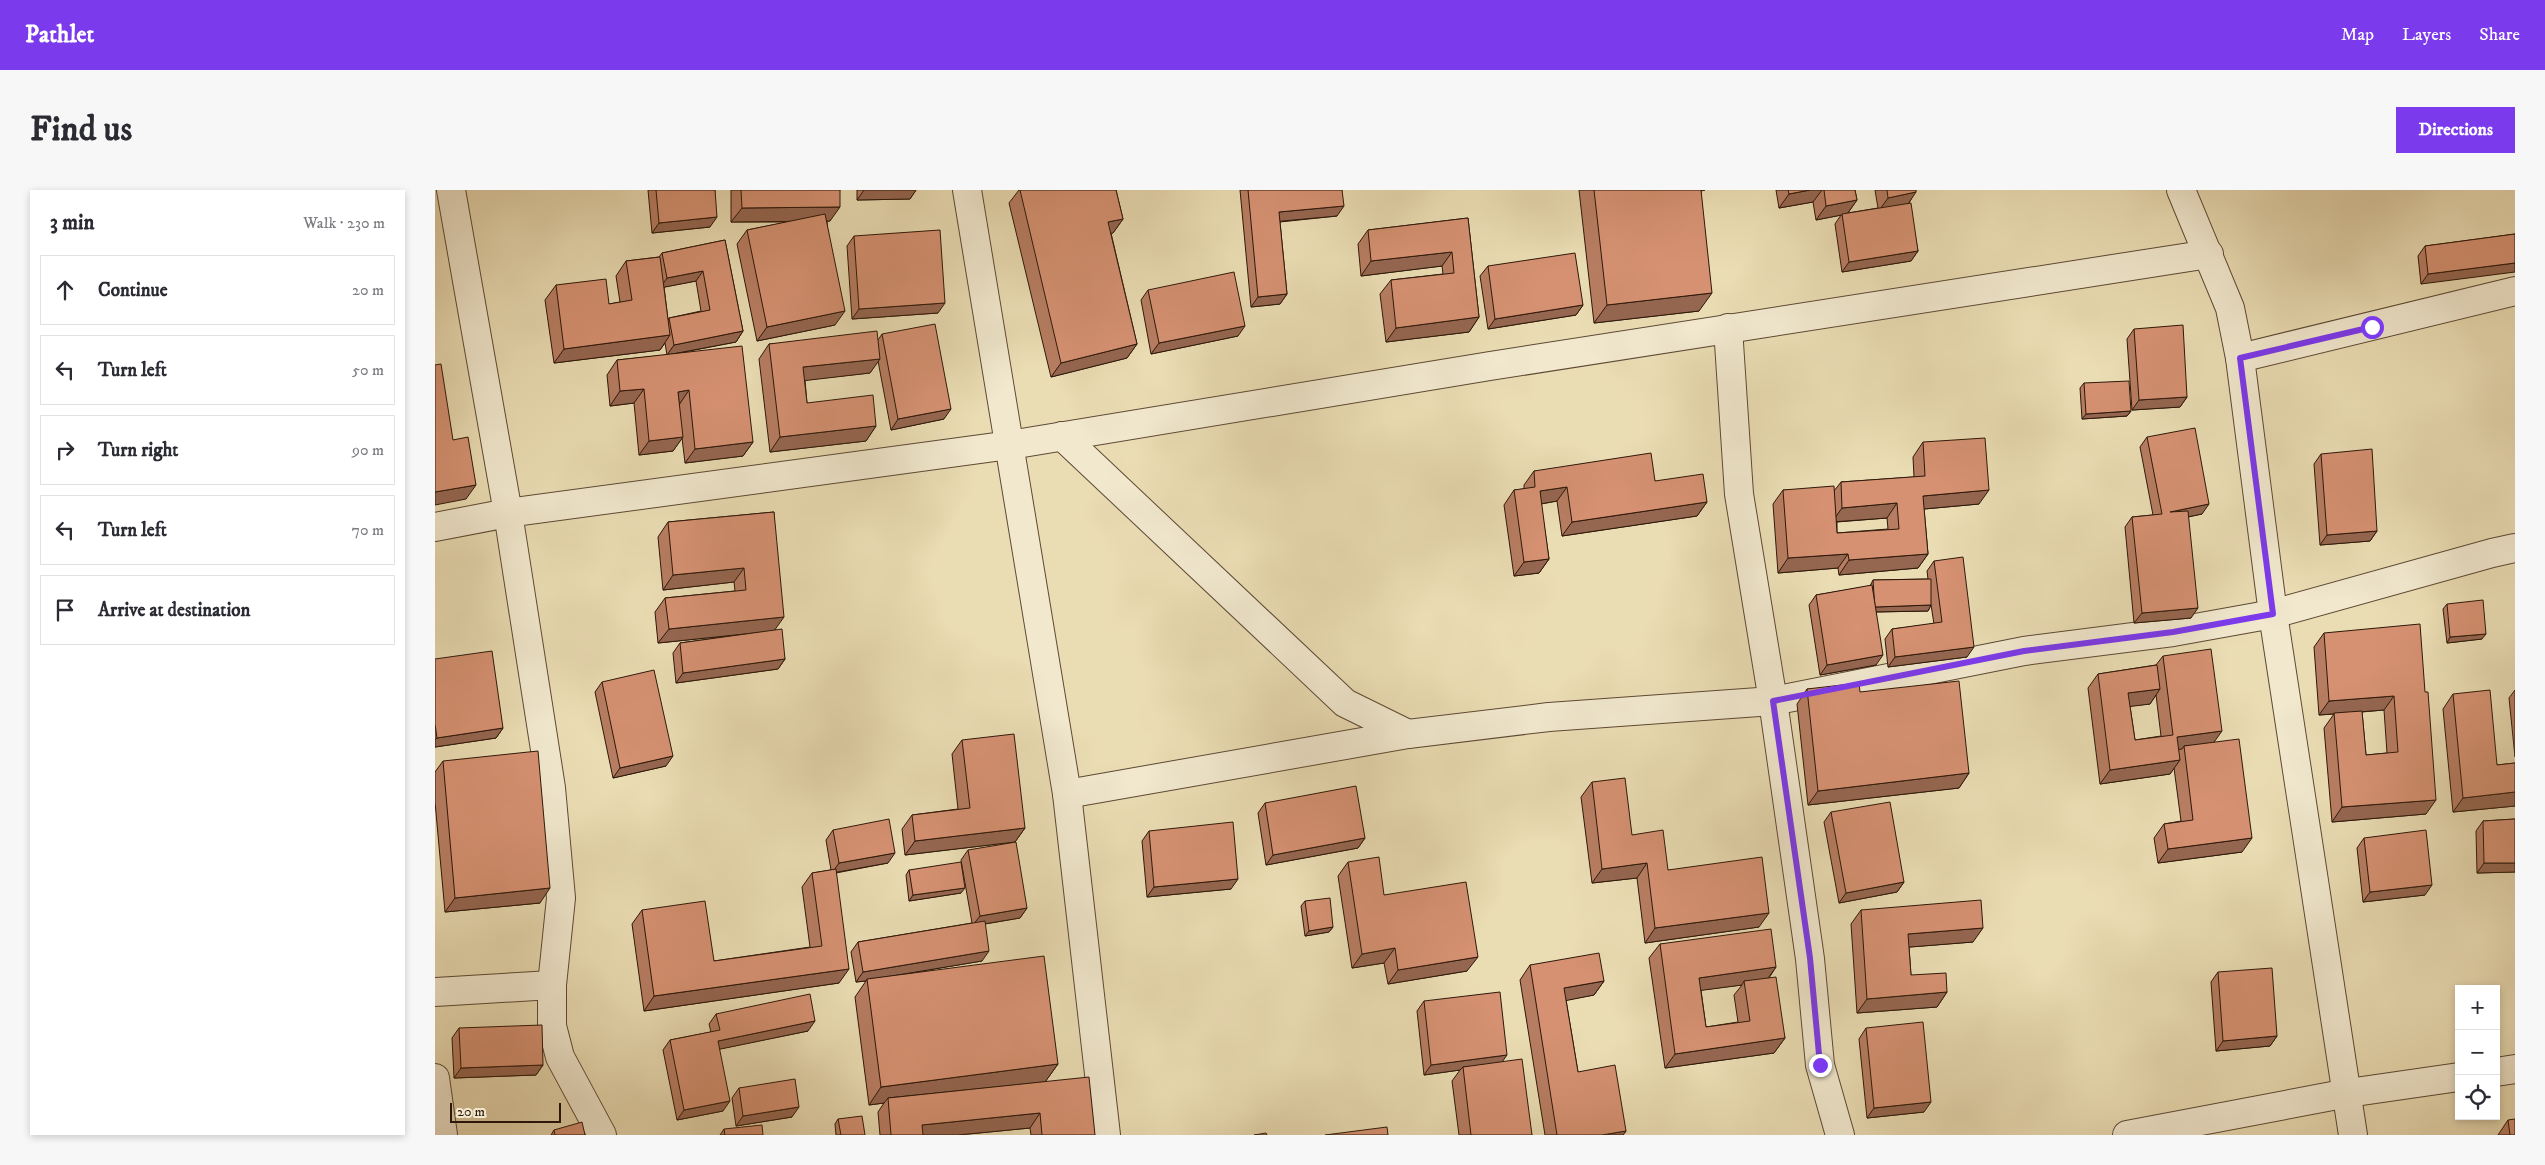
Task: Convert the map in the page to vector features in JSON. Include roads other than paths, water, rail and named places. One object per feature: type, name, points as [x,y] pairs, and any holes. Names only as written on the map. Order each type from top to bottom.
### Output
[{"type":"street","points":[[451,190],[508,513],[554,816],[561,898],[552,985],[552,1026],[560,1057],[602,1135]]},
{"type":"street","points":[[967,190],[1067,794],[1106,1135]]},
{"type":"street","points":[[2181,190],[2230,308],[2240,358],[2273,614],[2353,1135]]},
{"type":"street","points":[[435,527],[508,513],[1010,445],[1728,328],[2209,254]]},
{"type":"street","points":[[2240,358],[2515,291]]},
{"type":"street","points":[[1728,328],[1739,494],[1773,701],[1810,958],[1820,1065],[1840,1135]]},
{"type":"street","points":[[1062,436],[1345,703],[1408,734]]},
{"type":"street","points":[[1067,794],[1408,734],[1549,717],[1773,701],[2024,651],[2173,632],[2273,614],[2515,548]]},
{"type":"street","points":[[1345,703],[1348,744]]},
{"type":"street","points":[[435,992],[552,985]]},
{"type":"street","points":[[2500,1071],[2515,1069]]},
{"type":"street","points":[[435,1078],[443,1135]]},
{"type":"street","points":[[2127,1135],[2348,1093],[2455,1078]]}]
